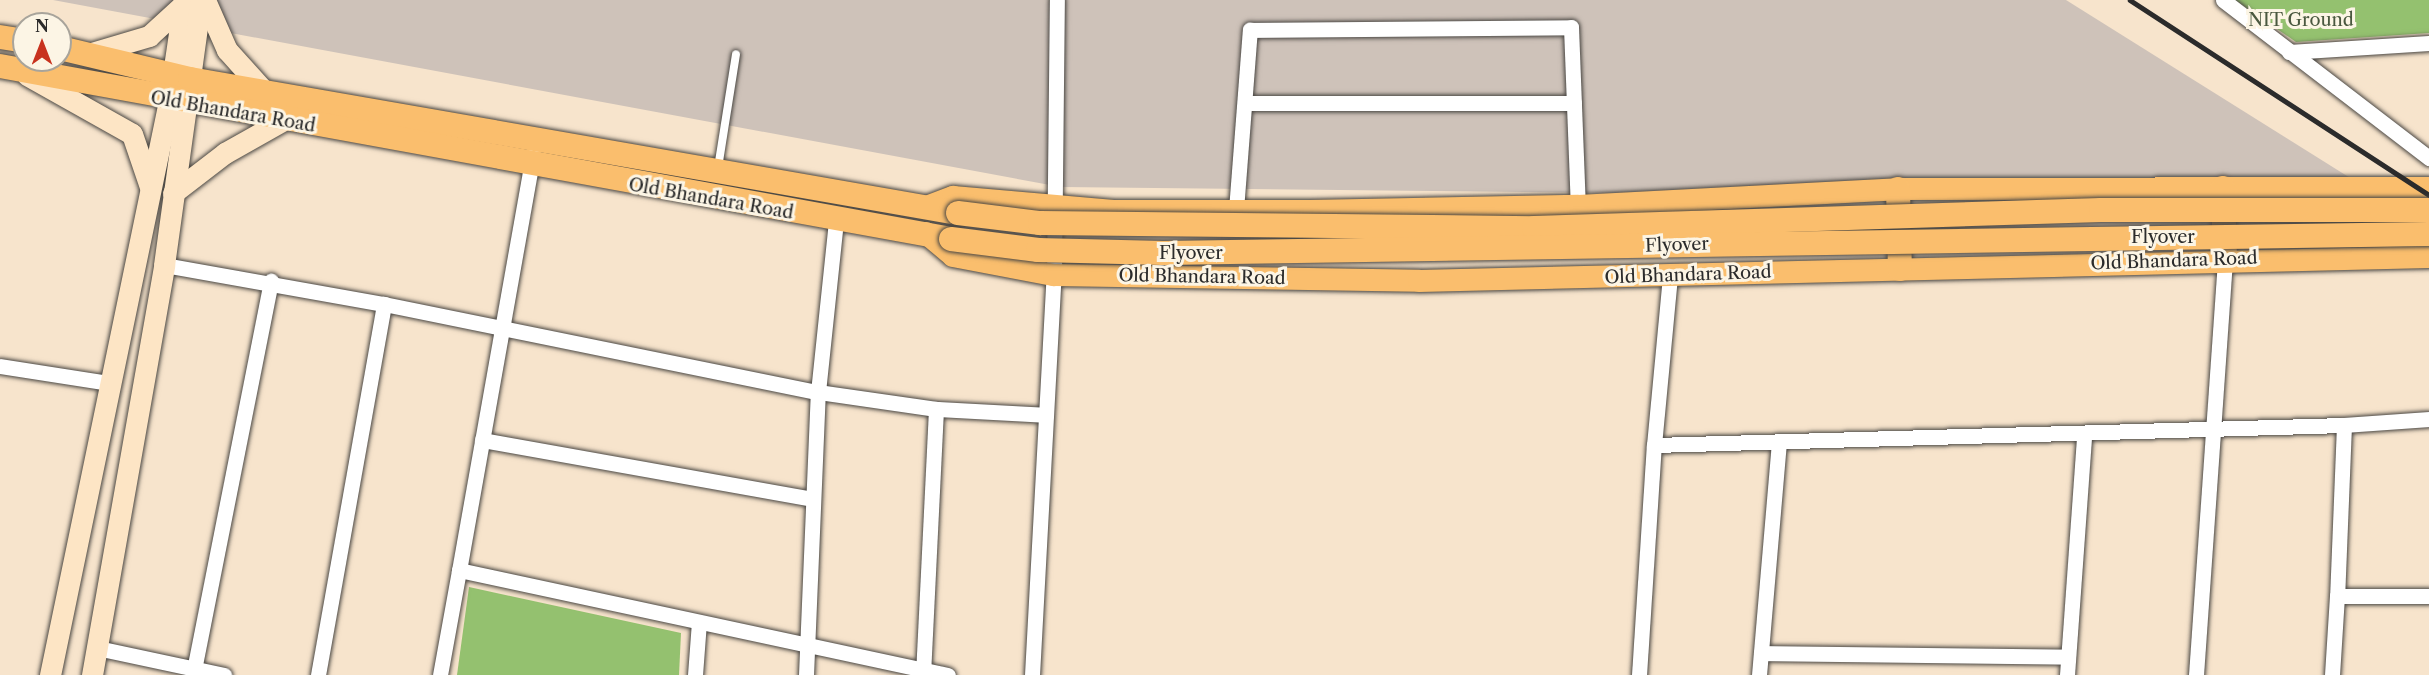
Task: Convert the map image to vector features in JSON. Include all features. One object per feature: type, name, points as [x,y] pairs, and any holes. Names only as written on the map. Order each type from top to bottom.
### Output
[{"type":"highway","name":"Flyover","points":[[72,51],[182,77],[958,213],[1040,223],[1534,228],[2102,210],[2429,210]]},
{"type":"highway","name":"Old Bhandara Road","points":[[7,67],[177,102],[531,164],[836,222],[926,233]]},
{"type":"highway","points":[[2223,188],[2225,259]]},
{"type":"highway","points":[[1898,189],[1900,269]]},
{"type":"highway","name":"Flyover","points":[[926,233],[951,239],[1038,250],[1174,253],[2429,234]]},
{"type":"main road","points":[[88,54],[149,36],[193,1]]},
{"type":"main road","points":[[50,675],[150,187],[177,102],[193,1]]},
{"type":"main road","points":[[193,1],[227,50],[263,90]]},
{"type":"main road","points":[[7,67],[132,135],[150,187]]},
{"type":"main road","points":[[92,675],[164,265],[173,193],[177,102]]},
{"type":"main road","points":[[173,193],[225,153],[282,121]]},
{"type":"main road","points":[[928,206],[953,196],[1051,208],[1236,210],[1578,206],[1898,189],[2429,188]]},
{"type":"main road","name":"Old Bhandara Road","points":[[926,233],[953,255],[1054,275],[1419,281],[1670,276],[2225,259],[2429,257]]},
{"type":"street","points":[[1032,675],[1054,275],[1051,208],[1057,0]]},
{"type":"street","points":[[2223,0],[2429,158]]},
{"type":"street","points":[[1236,210],[1247,103],[1250,30],[1571,27],[1578,206]]},
{"type":"street","points":[[2289,52],[2429,43]]},
{"type":"street","points":[[1247,103],[1574,103]]},
{"type":"street","points":[[440,675],[536,140]]},
{"type":"street","points":[[806,675],[818,392],[836,222]]},
{"type":"street","points":[[2196,675],[2216,433],[2225,259]]},
{"type":"street","points":[[164,265],[271,281],[818,392],[936,410],[1046,415]]},
{"type":"street","points":[[1639,675],[1654,445],[1670,276]]},
{"type":"street","points":[[194,672],[271,281]]},
{"type":"street","points":[[318,675],[384,304]]},
{"type":"street","points":[[0,366],[109,383]]},
{"type":"street","points":[[923,673],[936,410]]},
{"type":"street","points":[[1654,445],[2216,433],[2429,419]]},
{"type":"street","points":[[2332,675],[2344,425]]},
{"type":"street","points":[[2067,675],[2084,435]]},
{"type":"street","points":[[482,440],[812,499]]},
{"type":"street","points":[[1759,675],[1779,442]]},
{"type":"street","points":[[459,570],[923,673],[948,675]]},
{"type":"street","points":[[2337,596],[2429,596]]},
{"type":"street","points":[[696,675],[699,622]]},
{"type":"street","points":[[97,648],[194,672],[224,675]]},
{"type":"street","points":[[1761,653],[2068,657]]},
{"type":"lane","points":[[718,171],[736,54]]},
{"type":"shaded area","points":[[53,0],[2066,0],[2387,201],[1061,187]]},
{"type":"green space","name":"NIT Ground","points":[[2235,0],[2429,0],[2429,33],[2296,42]]},
{"type":"green space","points":[[469,587],[681,633],[679,675],[457,675]]},
{"type":"railway","points":[[2130,0],[2429,195]]}]
